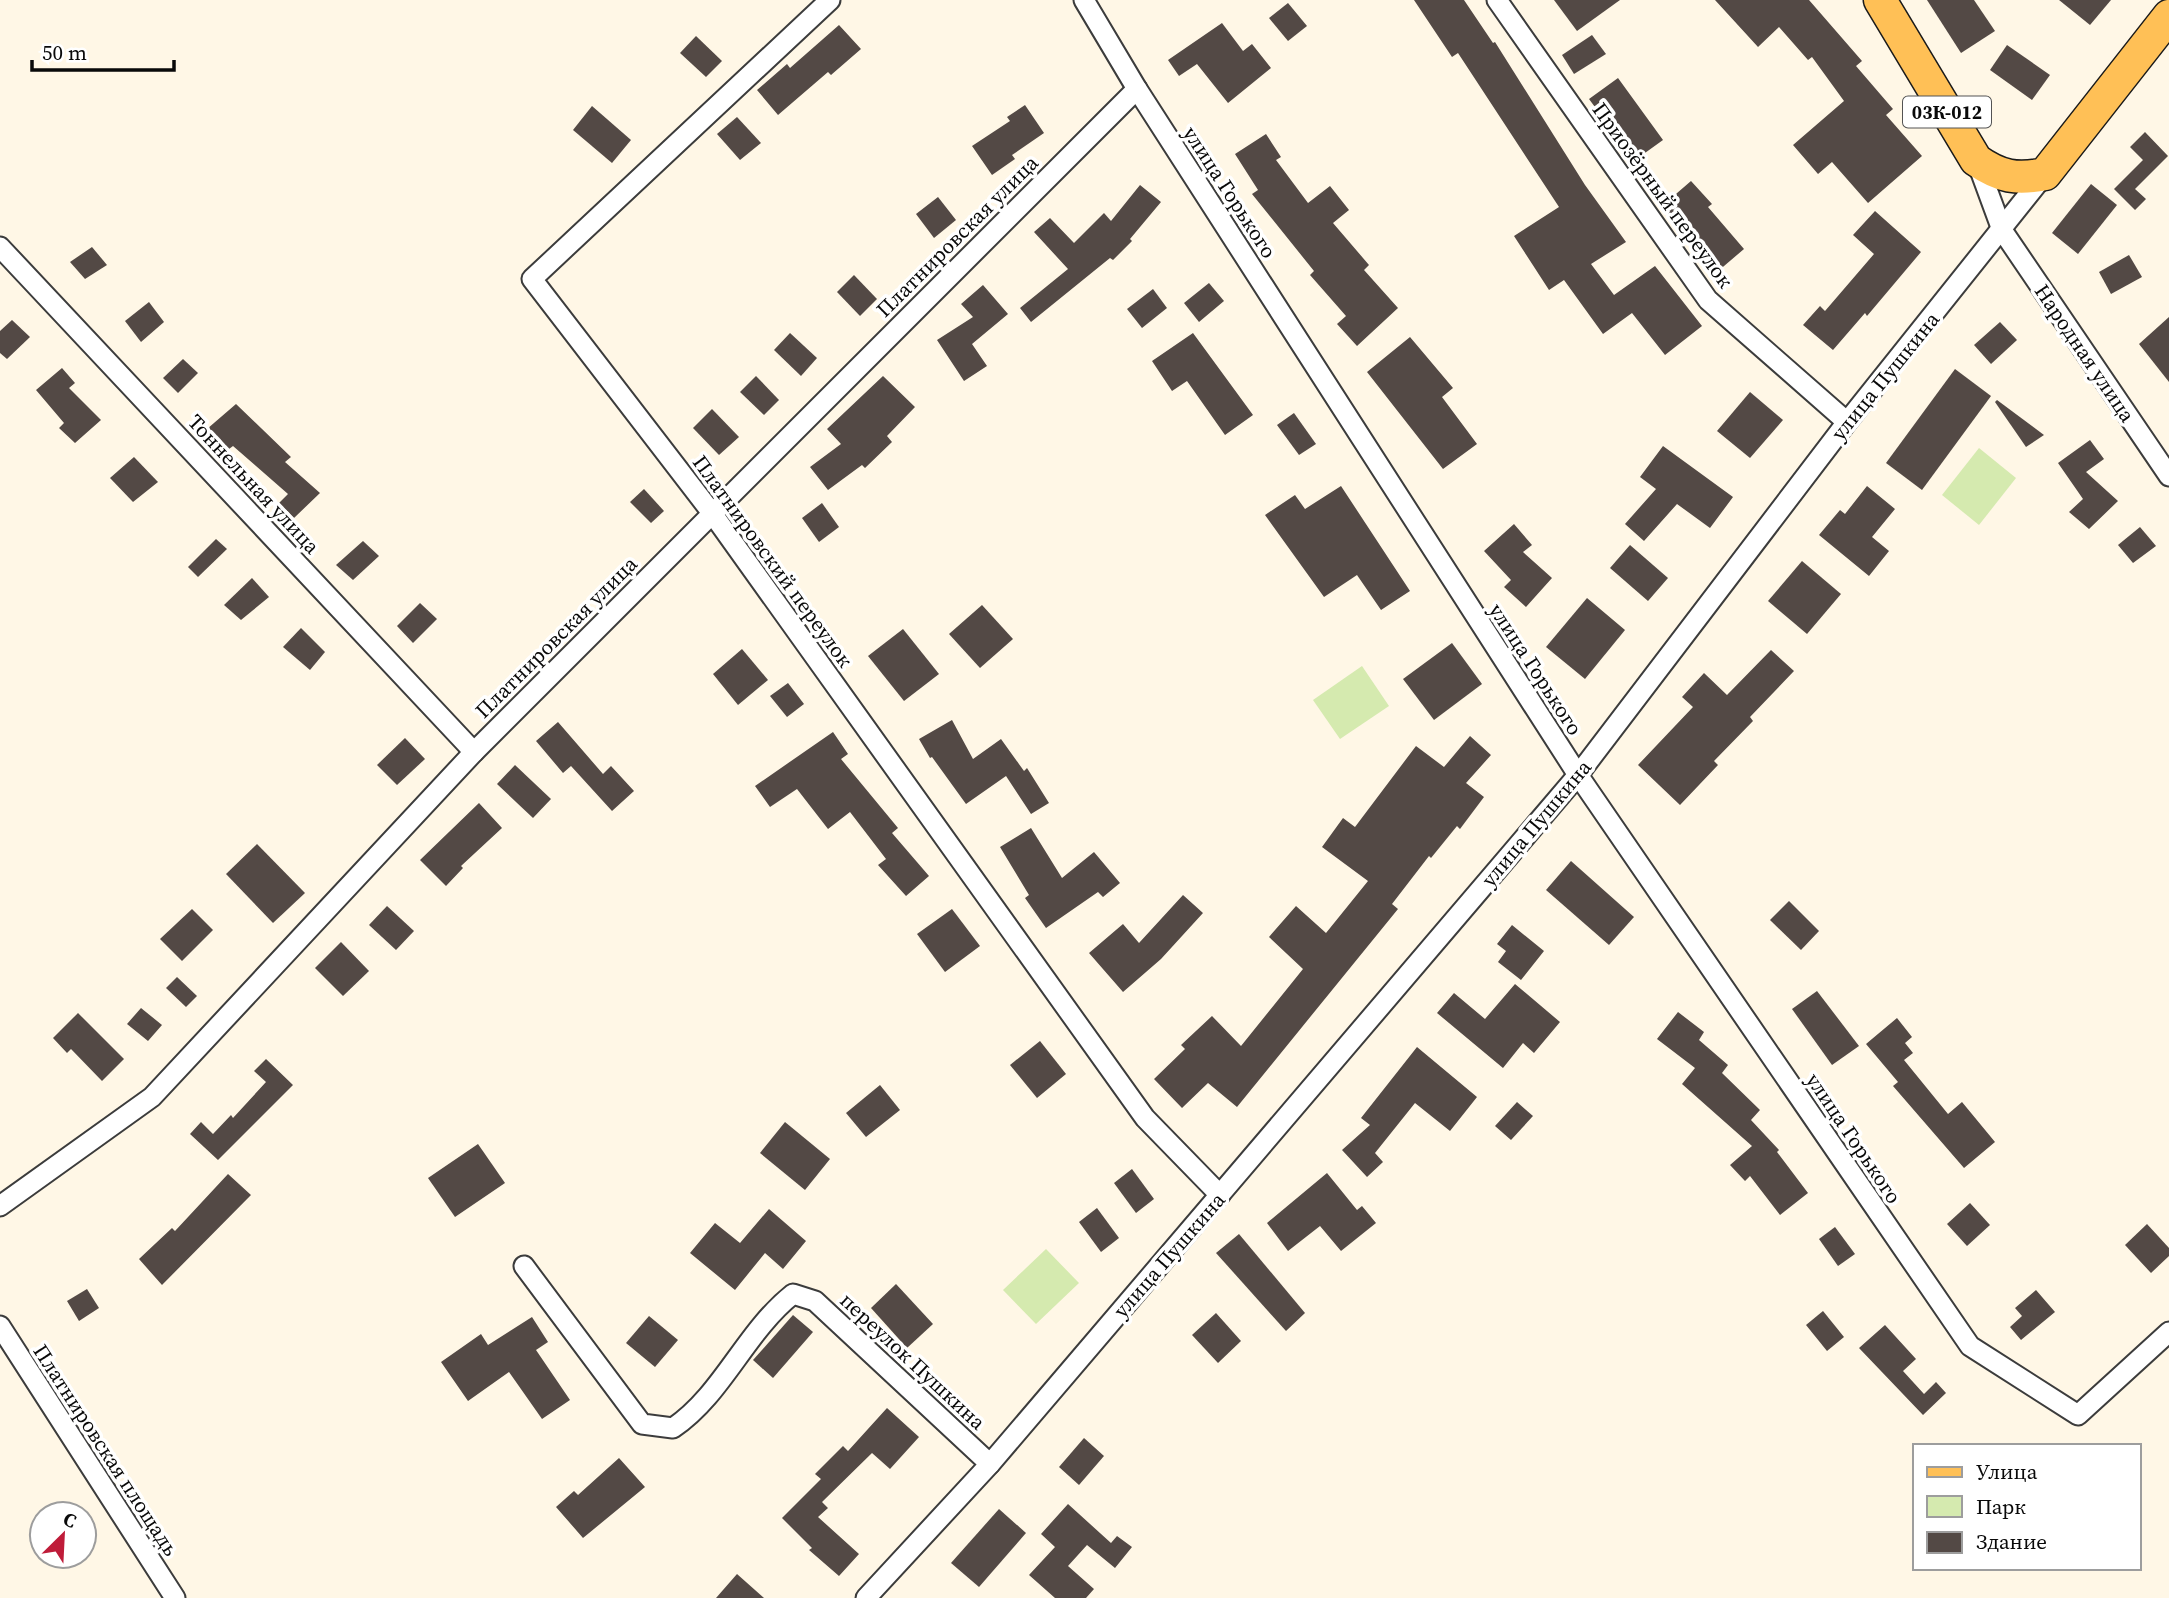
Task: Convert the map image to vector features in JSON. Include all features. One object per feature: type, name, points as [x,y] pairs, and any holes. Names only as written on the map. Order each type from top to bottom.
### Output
[{"type":"main road","name":"03К-012","points":[[1880,0],[1976,160]]},
{"type":"main road","name":"улица Пушкина","points":[[2045,174],[2169,16]]},
{"type":"main road","points":[[1976,160],[1996,174],[2021,179],[2045,174]]},
{"type":"street","name":"Платнировский переулок","points":[[830,0],[532,279],[712,513],[1145,1118],[1220,1195]]},
{"type":"street","name":"улица Горького","points":[[1084,0],[1137,89],[1577,775],[1970,1346],[2078,1415],[2169,1332]]},
{"type":"street","name":"Приозёрный переулок","points":[[1497,0],[1708,300],[1847,422]]},
{"type":"street","name":"Платнировская улица","points":[[0,1206],[152,1097],[474,752],[1137,89]]},
{"type":"street","name":"Народная улица","points":[[1976,160],[2002,230],[2169,476]]},
{"type":"street","name":"улица Пушкина","points":[[866,1598],[990,1464],[1577,775],[1847,422],[2045,174]]},
{"type":"street","name":"Тоннельная улица","points":[[0,247],[474,752]]},
{"type":"street","name":"переулок Пушкина","points":[[524,1266],[642,1424],[673,1428],[695,1413],[772,1311],[793,1294],[815,1301],[990,1464]]},
{"type":"street","name":"Платнировская площадь","points":[[0,1326],[175,1598]]},
{"type":"green space","points":[[1979,448],[2016,478],[1979,525],[1942,495]]},
{"type":"green space","points":[[1362,666],[1389,706],[1340,739],[1313,700]]},
{"type":"green space","points":[[1046,1249],[1079,1283],[1036,1324],[1003,1290]]},
{"type":"building","points":[[1414,0],[1464,0],[1493,43],[1495,42],[1585,185],[1626,242],[1591,264],[1614,295],[1655,266],[1702,326],[1665,355],[1632,313],[1603,334],[1564,280],[1549,290],[1514,236],[1559,207],[1458,53],[1452,57]]},
{"type":"building","points":[[1554,0],[1620,0],[1577,31]]},
{"type":"building","points":[[1715,0],[1809,0],[1862,61],[1856,66],[1893,109],[1886,115],[1922,156],[1868,203],[1832,162],[1818,174],[1793,145],[1844,101],[1812,57],[1808,60],[1779,27],[1758,47]]},
{"type":"building","points":[[1927,0],[1974,0],[1995,31],[1961,53]]},
{"type":"building","points":[[2059,0],[2111,0],[2090,25]]},
{"type":"building","points":[[1288,3],[1307,26],[1288,41],[1269,18]]},
{"type":"building","points":[[1222,23],[1243,51],[1252,44],[1271,68],[1228,103],[1197,64],[1179,76],[1168,60]]},
{"type":"building","points":[[839,25],[861,49],[831,75],[828,72],[778,115],[757,90],[787,64],[790,68]]},
{"type":"building","points":[[1592,35],[1606,54],[1574,74],[1562,55]]},
{"type":"building","points":[[696,36],[722,61],[706,77],[680,53]]},
{"type":"building","points":[[2007,45],[2050,75],[2032,100],[1990,70]]},
{"type":"building","points":[[1618,78],[1663,140],[1631,163],[1617,143],[1620,141],[1589,99]]},
{"type":"building","points":[[1025,105],[1044,133],[1012,155],[1015,159],[992,175],[972,146],[1010,121],[1007,117]]},
{"type":"building","points":[[592,106],[631,140],[612,163],[573,130]]},
{"type":"building","points":[[737,117],[761,143],[740,160],[717,134]]},
{"type":"building","points":[[2145,132],[2168,156],[2135,189],[2146,199],[2135,210],[2114,189],[2143,160],[2130,147]]},
{"type":"building","points":[[1266,134],[1281,157],[1276,160],[1308,203],[1330,186],[1349,210],[1333,223],[1369,265],[1364,270],[1398,308],[1357,346],[1337,324],[1346,316],[1310,275],[1314,271],[1252,194],[1258,190],[1235,154]]},
{"type":"building","points":[[1691,181],[1712,204],[1708,207],[1744,249],[1717,272],[1693,247],[1695,245],[1662,206]]},
{"type":"building","points":[[2091,184],[2117,205],[2078,254],[2052,233]]},
{"type":"building","points":[[1140,185],[1161,202],[1130,239],[1132,241],[1113,260],[1110,258],[1031,322],[1020,308],[1068,269],[1034,232],[1050,218],[1074,243],[1104,213],[1111,221]]},
{"type":"building","points":[[938,197],[956,220],[934,238],[916,214]]},
{"type":"building","points":[[1875,211],[1921,252],[1867,316],[1865,313],[1833,350],[1803,325],[1820,306],[1825,311],[1874,254],[1853,235]]},
{"type":"building","points":[[92,247],[107,265],[85,279],[70,262]]},
{"type":"building","points":[[2129,255],[2142,277],[2111,294],[2099,272]]},
{"type":"building","points":[[854,275],[877,299],[860,316],[837,292]]},
{"type":"building","points":[[1209,283],[1224,301],[1199,322],[1184,303]]},
{"type":"building","points":[[983,285],[1008,314],[972,344],[987,366],[964,381],[937,340],[973,317],[961,304]]},
{"type":"building","points":[[1153,289],[1167,308],[1142,328],[1127,309]]},
{"type":"building","points":[[149,302],[164,322],[141,342],[125,321]]},
{"type":"building","points":[[2169,317],[2169,382],[2139,344]]},
{"type":"building","points":[[12,320],[30,337],[7,359],[0,353],[0,331]]},
{"type":"building","points":[[2000,322],[2017,340],[1991,364],[1974,345]]},
{"type":"building","points":[[790,333],[817,358],[801,376],[774,350]]},
{"type":"building","points":[[1193,333],[1253,415],[1225,435],[1187,381],[1172,391],[1152,361]]},
{"type":"building","points":[[1410,337],[1453,388],[1442,397],[1477,444],[1443,469],[1367,372]]},
{"type":"building","points":[[183,359],[198,373],[178,393],[163,378]]},
{"type":"building","points":[[62,368],[75,383],[69,388],[101,420],[75,443],[59,428],[64,423],[36,390]]},
{"type":"building","points":[[1955,369],[1991,396],[1922,490],[1886,463]]},
{"type":"building","points":[[756,376],[779,400],[764,415],[740,392]]},
{"type":"building","points":[[883,376],[915,407],[887,436],[892,442],[865,468],[862,465],[828,490],[810,467],[841,444],[827,429]]},
{"type":"building","points":[[1750,392],[1783,420],[1750,458],[1717,431]]},
{"type":"building","points":[[1997,400],[2044,435],[2026,447],[1995,402]]},
{"type":"building","points":[[236,404],[291,457],[285,462],[320,493],[294,518],[279,503],[288,494],[233,446],[229,449],[207,429]]},
{"type":"building","points":[[712,409],[739,437],[719,455],[693,428]]},
{"type":"building","points":[[1294,413],[1316,444],[1299,455],[1277,425]]},
{"type":"building","points":[[2090,440],[2104,459],[2086,472],[2118,501],[2089,529],[2069,512],[2083,499],[2058,463]]},
{"type":"building","points":[[1663,446],[1733,497],[1710,528],[1677,504],[1644,541],[1625,524],[1656,489],[1640,477]]},
{"type":"building","points":[[134,457],[158,482],[133,502],[110,478]]},
{"type":"building","points":[[1341,486],[1410,591],[1381,610],[1357,575],[1324,597],[1265,515],[1295,495],[1305,509]]},
{"type":"building","points":[[1867,486],[1895,509],[1872,537],[1889,551],[1869,576],[1819,535],[1840,510],[1845,514]]},
{"type":"building","points":[[644,489],[664,511],[651,523],[630,502]]},
{"type":"building","points":[[822,503],[839,527],[819,542],[802,518]]},
{"type":"building","points":[[1514,524],[1532,545],[1523,552],[1552,578],[1526,607],[1504,587],[1511,580],[1484,551]]},
{"type":"building","points":[[2140,527],[2156,546],[2133,563],[2118,545]]},
{"type":"building","points":[[216,539],[227,549],[198,577],[188,567]]},
{"type":"building","points":[[363,541],[379,556],[353,580],[336,565]]},
{"type":"building","points":[[1630,545],[1668,578],[1648,601],[1610,568]]},
{"type":"building","points":[[1802,561],[1841,594],[1807,634],[1768,601]]},
{"type":"building","points":[[252,578],[269,597],[241,620],[224,605]]},
{"type":"building","points":[[1587,598],[1625,630],[1585,679],[1546,647]]},
{"type":"building","points":[[420,603],[437,619],[413,643],[397,626]]},
{"type":"building","points":[[982,605],[1013,639],[980,668],[949,634]]},
{"type":"building","points":[[301,628],[325,652],[310,670],[283,647]]},
{"type":"building","points":[[903,629],[939,674],[904,701],[868,656]]},
{"type":"building","points":[[1452,643],[1482,684],[1434,720],[1403,679]]},
{"type":"building","points":[[742,649],[768,680],[738,705],[713,674]]},
{"type":"building","points":[[1771,650],[1794,671],[1750,717],[1753,721],[1714,761],[1718,765],[1680,805],[1638,765],[1693,707],[1682,697],[1704,673],[1727,695]]},
{"type":"building","points":[[788,683],[804,704],[787,717],[770,696]]},
{"type":"building","points":[[952,720],[973,759],[1001,739],[1024,771],[1027,768],[1049,803],[1031,814],[1006,776],[966,804],[932,757],[930,758],[919,739]]},
{"type":"building","points":[[558,722],[603,774],[611,766],[634,791],[612,811],[571,766],[563,773],[536,741]]},
{"type":"building","points":[[833,732],[848,754],[841,759],[898,828],[892,833],[929,876],[906,896],[878,865],[886,859],[850,812],[828,829],[797,789],[770,807],[755,786]]},
{"type":"building","points":[[1470,736],[1491,755],[1466,783],[1484,797],[1460,829],[1457,826],[1431,858],[1429,856],[1392,904],[1398,909],[1237,1107],[1208,1083],[1182,1108],[1154,1079],[1185,1049],[1181,1045],[1212,1016],[1241,1046],[1303,969],[1269,937],[1296,906],[1326,933],[1368,881],[1322,847],[1343,818],[1355,827],[1416,746],[1444,767]]},
{"type":"building","points":[[405,738],[425,759],[397,785],[377,765]]},
{"type":"building","points":[[515,765],[551,799],[533,818],[497,784]]},
{"type":"building","points":[[479,803],[502,828],[461,866],[463,868],[446,886],[420,860]]},
{"type":"building","points":[[1031,828],[1062,878],[1094,852],[1120,883],[1103,897],[1098,892],[1046,928],[1025,898],[1029,895],[1000,847]]},
{"type":"building","points":[[257,844],[305,893],[273,923],[226,874]]},
{"type":"building","points":[[1571,861],[1634,917],[1609,945],[1546,890]]},
{"type":"building","points":[[1183,895],[1203,913],[1161,959],[1123,992],[1089,953],[1123,924],[1139,943]]},
{"type":"building","points":[[1789,901],[1819,931],[1801,950],[1770,920]]},
{"type":"building","points":[[387,906],[414,931],[396,950],[369,925]]},
{"type":"building","points":[[192,909],[213,930],[182,961],[160,939]]},
{"type":"building","points":[[952,909],[980,946],[945,972],[917,934]]},
{"type":"building","points":[[1512,925],[1544,951],[1521,980],[1498,962],[1506,951],[1497,944]]},
{"type":"building","points":[[341,942],[369,971],[343,996],[315,968]]},
{"type":"building","points":[[177,977],[197,996],[186,1007],[166,988]]},
{"type":"building","points":[[1515,984],[1560,1022],[1534,1053],[1523,1043],[1503,1068],[1437,1013],[1454,993],[1485,1019]]},
{"type":"building","points":[[1817,991],[1859,1046],[1832,1065],[1792,1009]]},
{"type":"building","points":[[141,1008],[162,1025],[148,1041],[127,1024]]},
{"type":"building","points":[[1678,1012],[1704,1032],[1699,1040],[1728,1065],[1722,1073],[1760,1110],[1751,1120],[1779,1150],[1777,1152],[1808,1193],[1780,1215],[1750,1176],[1745,1181],[1730,1165],[1752,1146],[1682,1084],[1695,1068],[1657,1039]]},
{"type":"building","points":[[78,1013],[124,1059],[102,1081],[71,1049],[67,1053],[53,1038]]},
{"type":"building","points":[[1897,1018],[1912,1037],[1905,1043],[1913,1053],[1904,1060],[1948,1114],[1962,1102],[1995,1142],[1964,1168],[1893,1086],[1898,1082],[1866,1044]]},
{"type":"building","points":[[1040,1041],[1066,1074],[1037,1098],[1010,1065]]},
{"type":"building","points":[[1417,1047],[1477,1097],[1450,1131],[1415,1103],[1375,1153],[1383,1162],[1367,1177],[1342,1150],[1370,1125],[1361,1118]]},
{"type":"building","points":[[266,1059],[293,1085],[218,1160],[190,1134],[201,1122],[213,1134],[231,1115],[233,1118],[266,1082],[254,1071]]},
{"type":"building","points":[[880,1085],[900,1110],[866,1137],[846,1113]]},
{"type":"building","points":[[1517,1102],[1533,1116],[1511,1140],[1495,1126]]},
{"type":"building","points":[[785,1122],[830,1159],[805,1190],[760,1153]]},
{"type":"building","points":[[478,1144],[505,1183],[455,1217],[428,1178]]},
{"type":"building","points":[[1132,1169],[1154,1199],[1136,1213],[1114,1183]]},
{"type":"building","points":[[1327,1173],[1357,1210],[1362,1206],[1376,1223],[1341,1251],[1320,1226],[1288,1251],[1267,1223]]},
{"type":"building","points":[[228,1174],[251,1195],[162,1285],[139,1259],[172,1228],[175,1231]]},
{"type":"building","points":[[1970,1203],[1990,1225],[1967,1246],[1947,1224]]},
{"type":"building","points":[[1097,1208],[1119,1238],[1101,1252],[1079,1222]]},
{"type":"building","points":[[769,1209],[806,1241],[783,1269],[765,1253],[735,1290],[690,1253],[715,1223],[740,1243]]},
{"type":"building","points":[[2147,1224],[2169,1248],[2169,1256],[2151,1273],[2125,1245]]},
{"type":"building","points":[[1835,1227],[1855,1254],[1838,1266],[1819,1239]]},
{"type":"building","points":[[1239,1234],[1305,1313],[1286,1331],[1216,1253]]},
{"type":"building","points":[[896,1284],[933,1324],[907,1348],[871,1308]]},
{"type":"building","points":[[87,1289],[99,1308],[79,1321],[67,1301]]},
{"type":"building","points":[[2036,1290],[2055,1312],[2021,1340],[2010,1327],[2022,1316],[2015,1308]]},
{"type":"building","points":[[1823,1311],[1844,1337],[1827,1351],[1806,1325]]},
{"type":"building","points":[[1216,1313],[1241,1341],[1218,1363],[1192,1335]]},
{"type":"building","points":[[793,1315],[813,1332],[773,1378],[753,1360]]},
{"type":"building","points":[[649,1316],[678,1340],[655,1367],[626,1343]]},
{"type":"building","points":[[532,1317],[548,1342],[536,1350],[570,1400],[542,1419],[509,1372],[468,1401],[441,1362],[481,1334],[488,1345]]},
{"type":"building","points":[[1885,1325],[1916,1359],[1903,1371],[1924,1394],[1936,1382],[1946,1393],[1923,1415],[1859,1348]]},
{"type":"building","points":[[887,1408],[919,1437],[890,1469],[872,1453],[822,1502],[828,1508],[818,1517],[859,1554],[839,1576],[809,1550],[812,1548],[782,1518],[821,1479],[815,1474],[843,1446],[848,1451]]},
{"type":"building","points":[[1084,1438],[1104,1456],[1079,1485],[1059,1467]]},
{"type":"building","points":[[619,1458],[645,1487],[583,1538],[556,1507],[574,1491],[578,1495]]},
{"type":"building","points":[[1068,1504],[1111,1543],[1117,1536],[1132,1547],[1115,1568],[1087,1545],[1068,1566],[1094,1589],[1086,1598],[1055,1598],[1029,1575],[1055,1547],[1041,1534]]},
{"type":"building","points":[[999,1509],[1026,1533],[979,1587],[951,1563]]},
{"type":"building","points":[[737,1574],[764,1598],[716,1598]]}]
